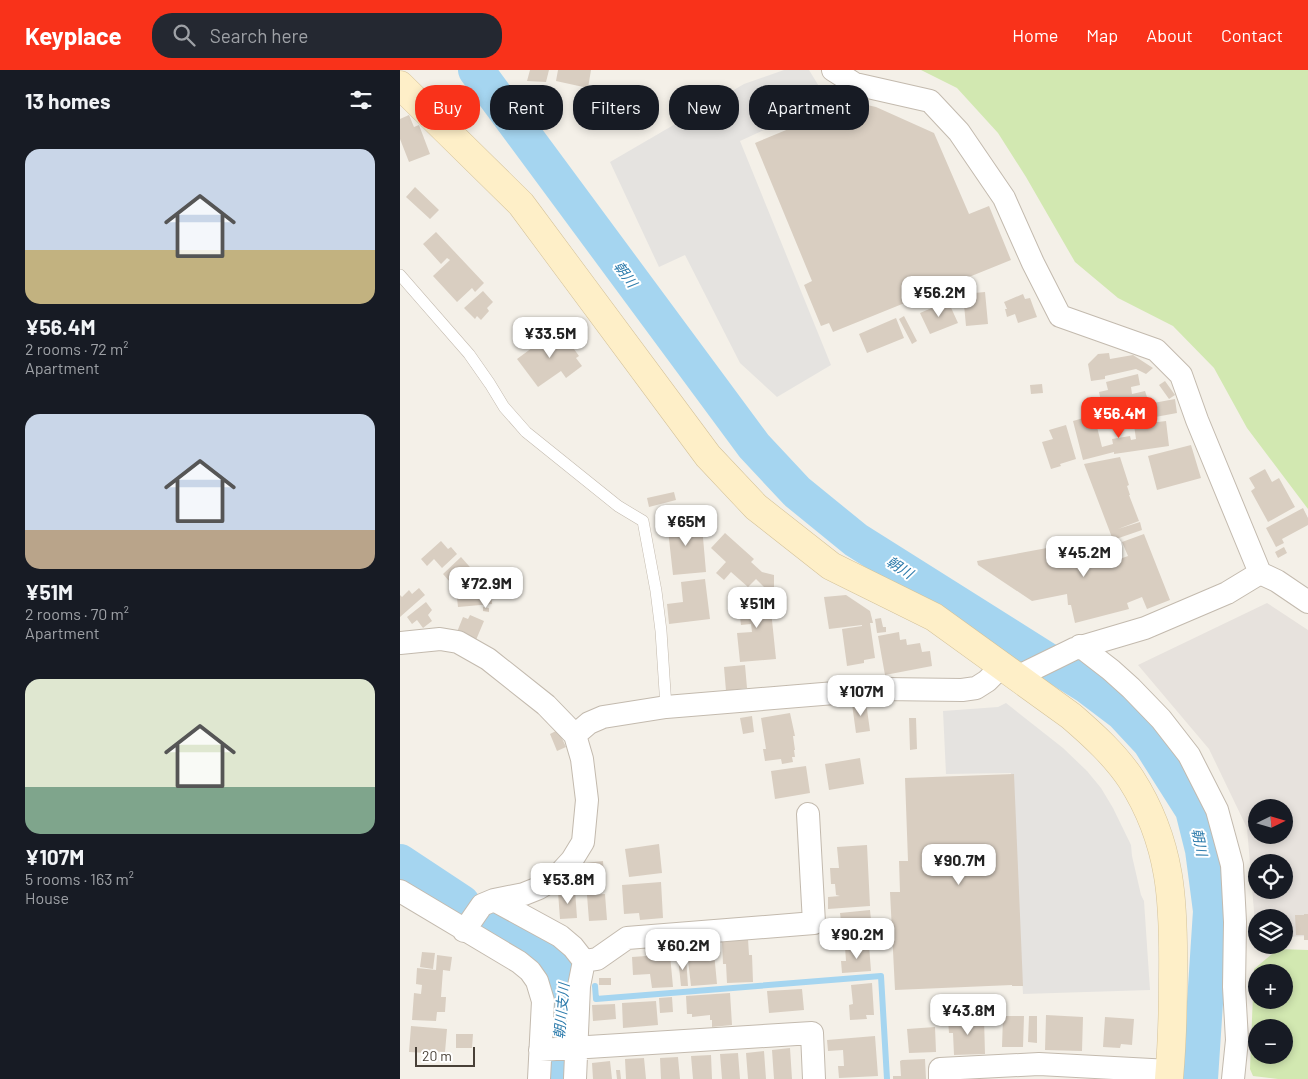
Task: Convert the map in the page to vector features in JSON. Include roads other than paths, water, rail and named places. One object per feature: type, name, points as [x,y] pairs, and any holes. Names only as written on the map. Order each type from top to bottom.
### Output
[{"type":"street","points":[[833,70],[855,84],[930,101],[959,132],[1004,198],[1033,263],[1060,316],[1156,350],[1181,375],[1197,420],[1260,573],[1277,581],[1308,602]]},
{"type":"street","points":[[400,85],[521,204],[708,456],[756,507],[830,566],[934,617],[1017,671],[1072,716],[1112,755],[1131,778],[1148,809],[1161,842],[1168,868],[1172,902],[1174,934],[1173,1004],[1169,1075],[940,1069],[940,1079]]},
{"type":"street","points":[[575,735],[589,723],[604,717],[666,707],[883,688],[976,688],[987,681],[1077,648],[1145,628],[1227,593],[1260,573]]},
{"type":"street","points":[[400,642],[440,639],[458,642],[488,659],[546,706],[575,735],[582,759],[587,800],[583,842],[572,860],[561,872],[539,888],[482,905],[464,931]]},
{"type":"street","points":[[1077,648],[1110,670],[1131,688],[1161,719],[1190,755],[1217,810],[1232,864],[1237,1040],[1233,1079]]},
{"type":"street","points":[[584,961],[597,959],[627,938],[814,923],[808,814]]},
{"type":"street","points":[[401,897],[464,931],[530,971],[537,981],[542,1001],[560,1049],[575,1079]]},
{"type":"street","points":[[494,900],[560,936],[573,947],[584,961],[579,986],[560,1049],[539,1079]]},
{"type":"street","points":[[560,1049],[812,1033],[814,1079]]},
{"type":"lane","points":[[400,275],[469,354],[504,407],[526,432],[618,506],[643,521],[656,591],[661,631],[666,707]]},
{"type":"waterway","name":"朝川","points":[[476,70],[754,446],[797,492],[856,540],[1086,685],[1123,713],[1150,742],[1193,810],[1203,850],[1211,911],[1200,1079]]},
{"type":"waterway","name":"朝川支川","points":[[400,862],[462,903]]},
{"type":"waterway","name":"朝川支川","points":[[492,922],[503,930],[553,955],[563,965],[565,980],[555,1079]]},
{"type":"waterway","points":[[595,986],[596,999],[881,976],[887,1079]]}]
